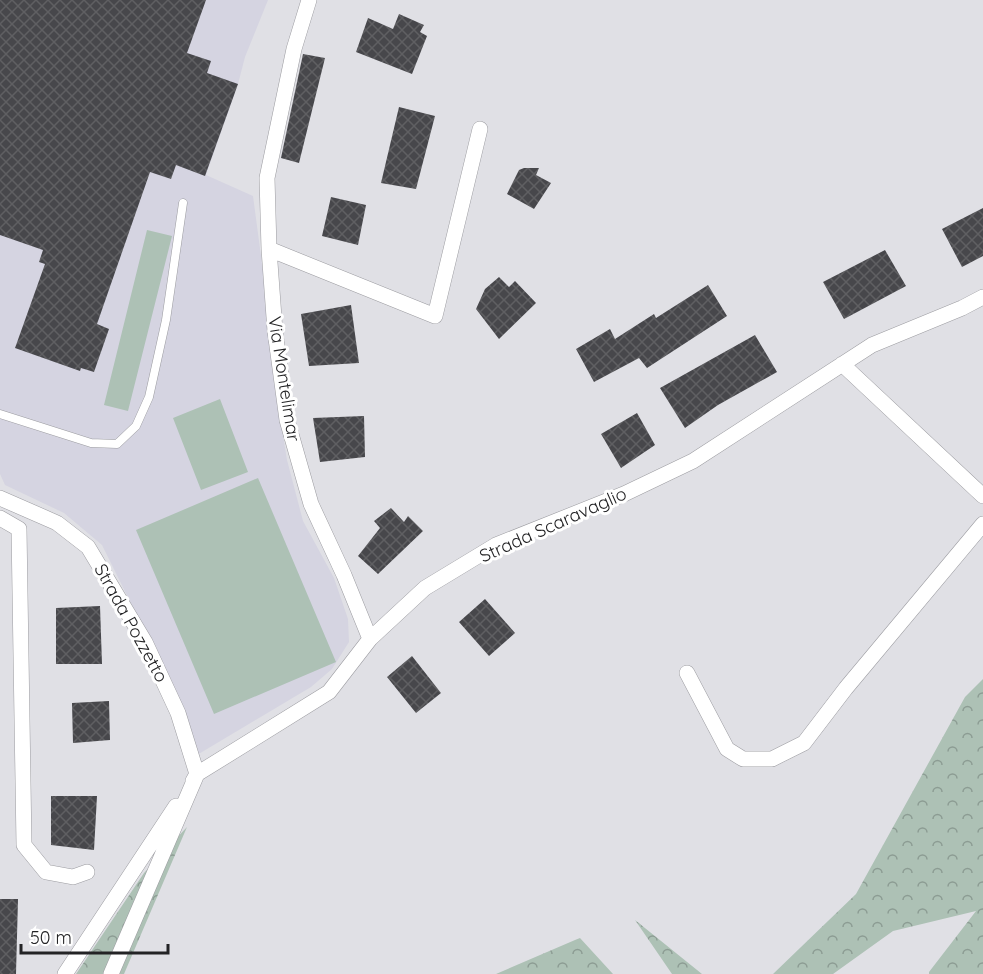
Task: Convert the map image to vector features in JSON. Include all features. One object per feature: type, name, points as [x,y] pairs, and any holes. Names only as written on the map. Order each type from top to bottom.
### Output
[{"type":"street","name":"Via Montelimar","points":[[309,0],[294,49],[267,178],[275,331],[287,420],[311,504],[344,575],[370,639]]},
{"type":"street","points":[[269,249],[435,316],[480,129]]},
{"type":"street","name":"Strada Scaravaglio","points":[[197,774],[329,692],[370,639],[425,588],[496,545],[624,494],[693,461],[872,345],[983,297]]},
{"type":"street","points":[[842,364],[983,496]]},
{"type":"street","name":"Strada Pozzetto","points":[[0,498],[57,523],[88,547],[145,642],[178,713],[197,774]]},
{"type":"street","points":[[0,518],[19,529],[24,844],[46,872],[73,877],[87,872]]},
{"type":"street","points":[[687,673],[728,749],[743,759],[772,759],[793,749],[804,743],[846,688],[983,524]]},
{"type":"street","points":[[65,974],[197,774]]},
{"type":"street","points":[[111,974],[197,774]]},
{"type":"lane","points":[[0,414],[91,443],[117,444],[136,426],[149,397],[166,320],[183,203]]},
{"type":"shaded area","points":[[0,0],[268,0],[245,57],[238,84],[206,175],[253,196],[271,331],[277,397],[287,460],[303,521],[334,578],[348,619],[349,642],[332,669],[311,687],[197,755],[149,640],[102,545],[64,513],[5,485],[0,474]]},
{"type":"green space","points":[[147,230],[172,236],[128,411],[104,405]]},
{"type":"green space","points":[[220,399],[248,472],[201,490],[173,418]]},
{"type":"green space","points":[[258,478],[336,662],[214,714],[136,530]]},
{"type":"green space","points":[[983,679],[983,974],[929,974],[976,911],[893,931],[833,974],[773,974],[856,894],[965,697]]},
{"type":"green space","points":[[187,827],[124,974],[76,974],[144,873]]},
{"type":"green space","points":[[635,920],[702,974],[672,974]]},
{"type":"green space","points":[[580,938],[613,974],[496,974],[575,940]]},
{"type":"building","points":[[0,0],[206,0],[187,53],[211,61],[207,73],[238,84],[205,176],[176,165],[171,179],[150,172],[97,324],[109,329],[94,372],[81,368],[80,371],[15,348],[45,264],[39,262],[43,250],[0,235]]},
{"type":"building","points":[[399,14],[424,25],[420,32],[427,36],[412,74],[356,52],[368,18],[393,29]]},
{"type":"building","points":[[303,54],[325,58],[299,163],[281,158]]},
{"type":"building","points":[[399,107],[435,116],[416,189],[381,183]]},
{"type":"building","points":[[539,168],[536,175],[551,183],[534,209],[507,194],[519,170]]},
{"type":"building","points":[[331,197],[366,205],[358,245],[322,236]]},
{"type":"building","points":[[983,208],[983,256],[962,267],[942,229]]},
{"type":"building","points":[[885,250],[906,286],[844,319],[823,282]]},
{"type":"building","points":[[499,277],[509,287],[515,281],[536,303],[499,339],[476,309],[485,289]]},
{"type":"building","points":[[708,285],[727,316],[647,368],[639,358],[594,382],[576,349],[610,329],[615,339],[654,314],[656,318]]},
{"type":"building","points":[[351,305],[359,363],[309,366],[301,314]]},
{"type":"building","points":[[755,335],[777,372],[718,405],[685,428],[660,388]]},
{"type":"building","points":[[637,413],[655,445],[621,468],[601,434]]},
{"type":"building","points":[[364,416],[365,457],[320,462],[313,418]]},
{"type":"building","points":[[391,508],[404,522],[408,516],[423,531],[378,574],[358,556],[380,528],[374,521]]},
{"type":"building","points":[[485,599],[515,633],[489,656],[459,622]]},
{"type":"building","points":[[100,606],[102,664],[56,664],[56,608]]},
{"type":"building","points":[[412,656],[441,693],[416,713],[387,677]]},
{"type":"building","points":[[109,701],[110,740],[73,743],[72,703]]},
{"type":"building","points":[[51,796],[97,796],[94,850],[51,845]]},
{"type":"building","points":[[0,899],[18,899],[16,974],[0,974]]}]
